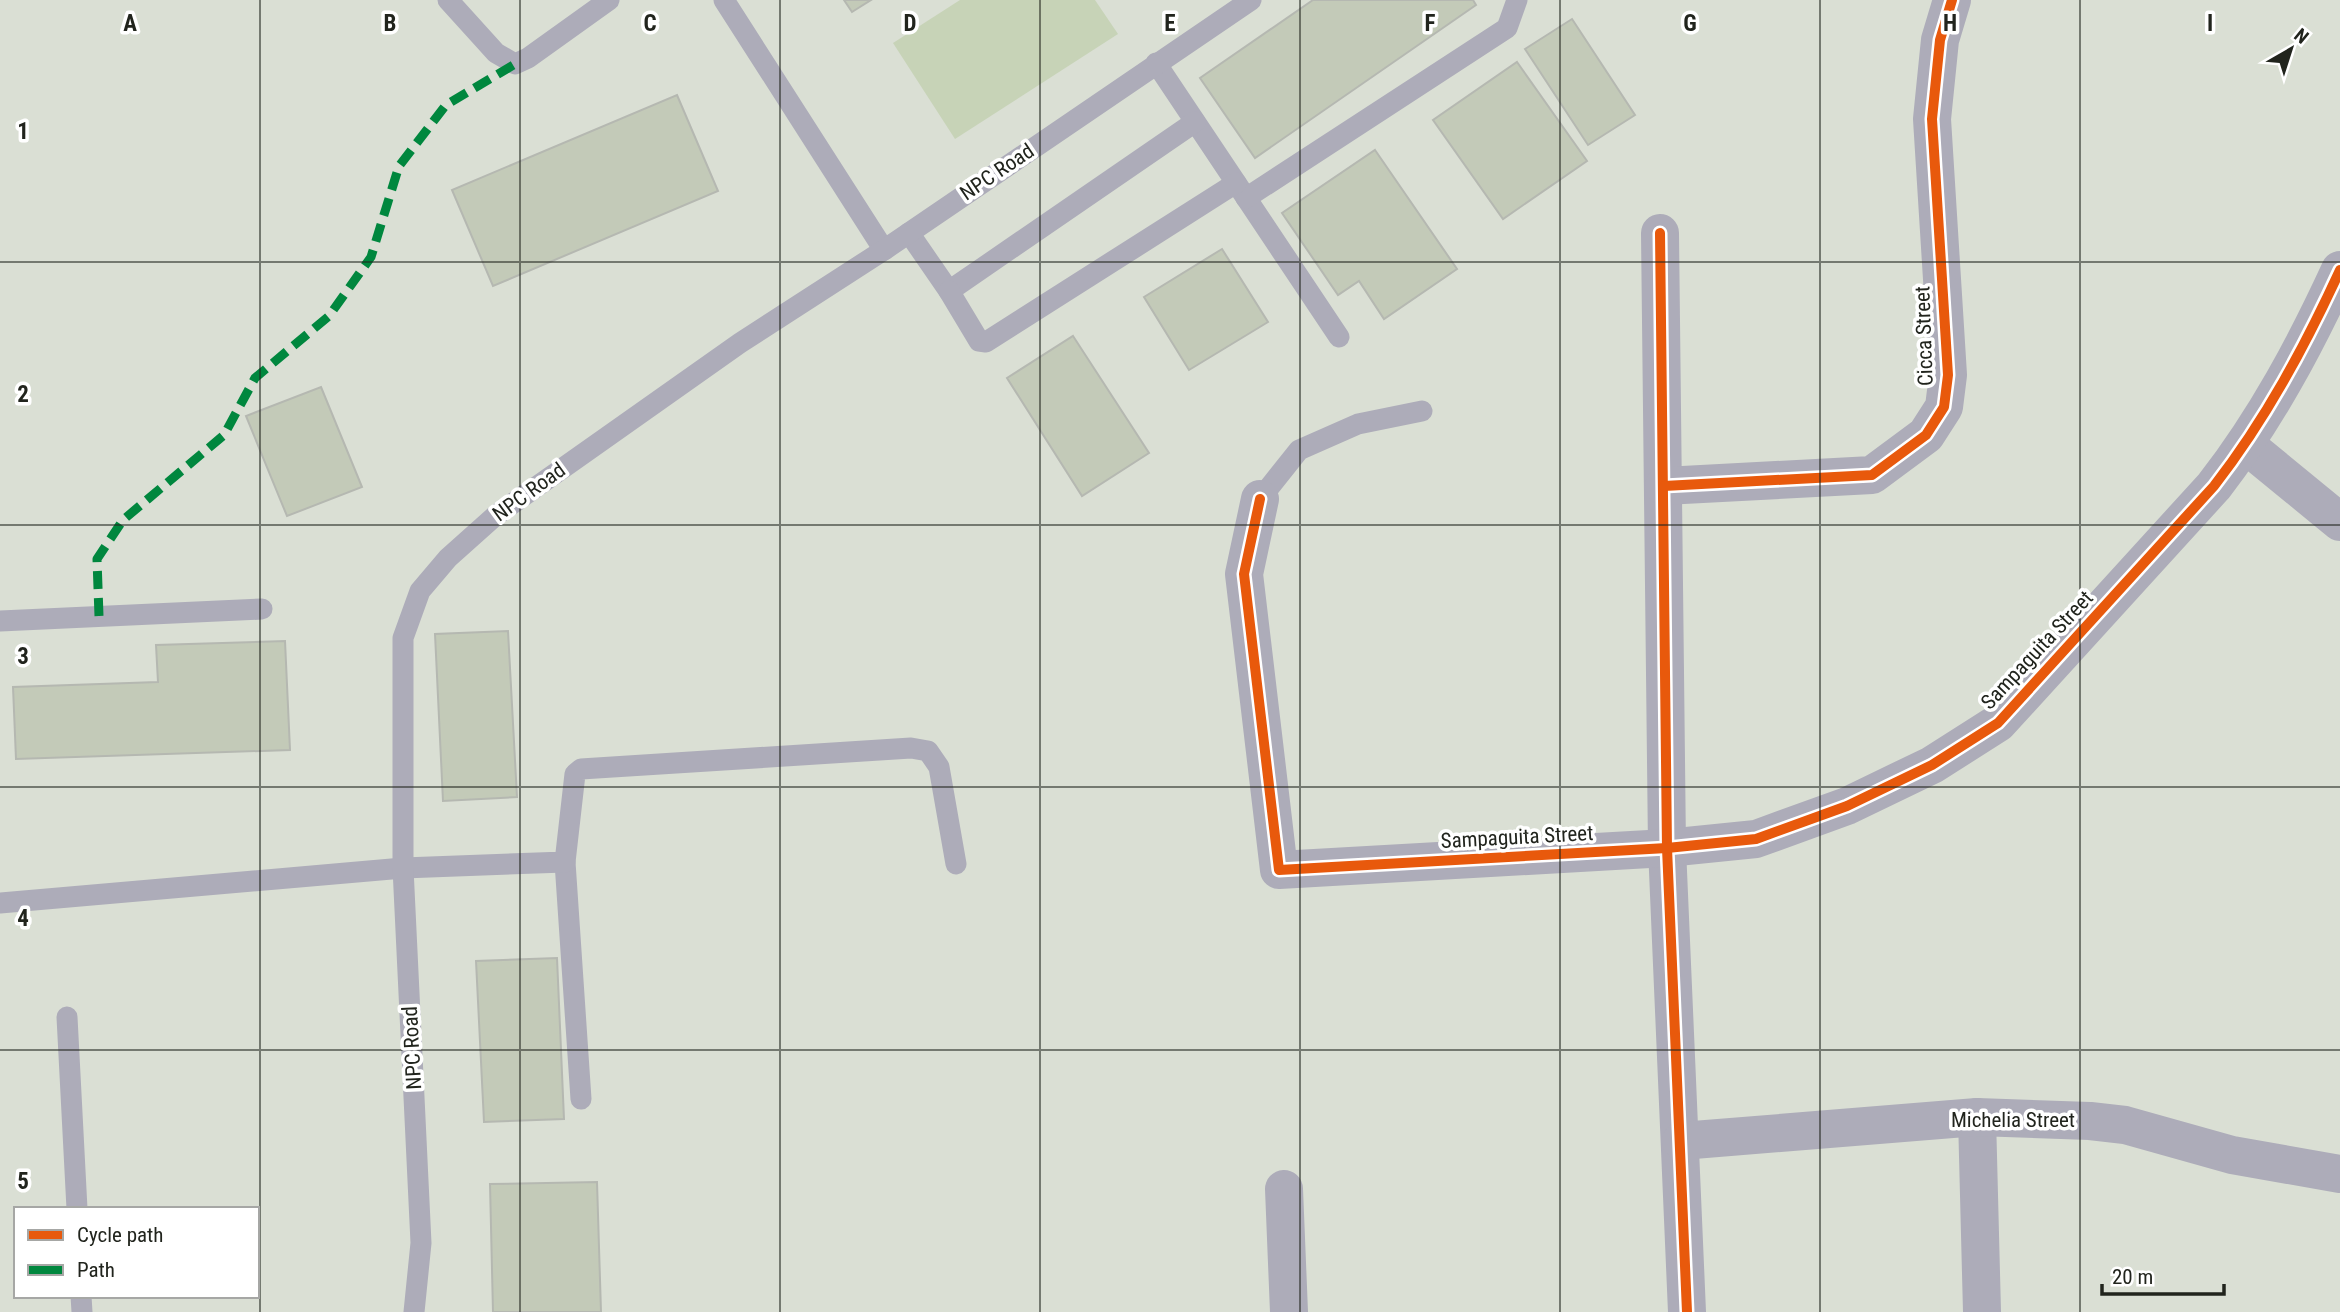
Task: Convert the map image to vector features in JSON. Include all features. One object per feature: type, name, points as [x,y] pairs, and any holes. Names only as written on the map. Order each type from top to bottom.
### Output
[{"type":"street","name":"Cicca Street","points":[[1664,486],[1872,475],[1926,435],[1944,407],[1948,374],[1932,119],[1940,40],[1952,0]]},
{"type":"street","points":[[1660,233],[1667,848],[1687,1312]]},
{"type":"street","name":"Sampaguita Street","points":[[1260,499],[1244,574],[1279,870],[1667,848],[1756,839],[1847,806],[1932,765],[1998,723],[2214,486],[2246,445],[2310,336],[2340,270]]},
{"type":"street","points":[[2246,445],[2340,523]]},
{"type":"street","points":[[1977,1117],[1982,1312]]},
{"type":"street","name":"Michelia Street","points":[[1681,1141],[1977,1117],[2091,1121],[2125,1125],[2232,1155],[2340,1174]]},
{"type":"street","points":[[1284,1189],[1289,1312]]},
{"type":"lane","points":[[448,0],[496,52],[515,64],[528,58],[610,0]]},
{"type":"lane","points":[[724,0],[884,250]]},
{"type":"lane","name":"NPC Road","points":[[414,1312],[421,1243],[403,867],[403,638],[420,591],[448,558],[495,516],[740,343],[884,250],[1251,0]]},
{"type":"lane","points":[[909,233],[979,341],[986,342],[1241,191],[1507,28],[1517,0]]},
{"type":"lane","points":[[1156,63],[1339,337]]},
{"type":"lane","points":[[949,291],[1195,122]]},
{"type":"lane","points":[[1260,499],[1298,450],[1359,424],[1422,411]]},
{"type":"lane","points":[[0,621],[261,610]]},
{"type":"lane","points":[[582,1099],[565,862],[575,774],[581,769],[911,748],[928,751],[939,767],[956,863]]},
{"type":"lane","points":[[0,903],[403,867],[565,862]]},
{"type":"lane","points":[[67,1017],[77,1207]]},
{"type":"green space","points":[[960,0],[1095,0],[1118,34],[955,139],[893,43]]},
{"type":"building","points":[[844,0],[871,0],[852,12]]},
{"type":"building","points":[[1313,0],[1473,0],[1476,5],[1255,158],[1200,78]]},
{"type":"building","points":[[1572,19],[1635,115],[1588,145],[1525,49]]},
{"type":"building","points":[[1517,62],[1587,161],[1503,219],[1433,120]]},
{"type":"building","points":[[677,95],[718,191],[493,286],[452,190]]},
{"type":"building","points":[[1375,150],[1457,269],[1384,319],[1359,281],[1338,295],[1282,213]]},
{"type":"building","points":[[1222,249],[1268,322],[1189,370],[1144,297]]},
{"type":"building","points":[[1073,336],[1149,453],[1082,496],[1007,378]]},
{"type":"building","points":[[321,387],[362,487],[287,516],[246,416]]},
{"type":"building","points":[[508,631],[517,797],[443,801],[435,634]]},
{"type":"building","points":[[285,641],[290,750],[16,759],[13,687],[158,682],[156,645]]},
{"type":"building","points":[[557,958],[564,1119],[484,1122],[476,961]]},
{"type":"building","points":[[597,1182],[601,1312],[493,1312],[490,1184]]},
{"type":"marked path","points":[[99,616],[97,559],[123,520],[224,435],[255,378],[329,316],[371,257],[399,166],[446,105],[515,64]]},
{"type":"cycle path","points":[[1664,486],[1872,475],[1926,435],[1944,407],[1948,375],[1932,119],[1940,40],[1952,0]]},
{"type":"cycle path","points":[[1660,233],[1667,848],[1687,1312]]},
{"type":"cycle path","points":[[1260,499],[1244,574],[1279,870],[1667,848],[1756,839],[1847,806],[1932,765],[1998,723],[2214,486],[2233,461],[2283,381],[2340,270]]}]
